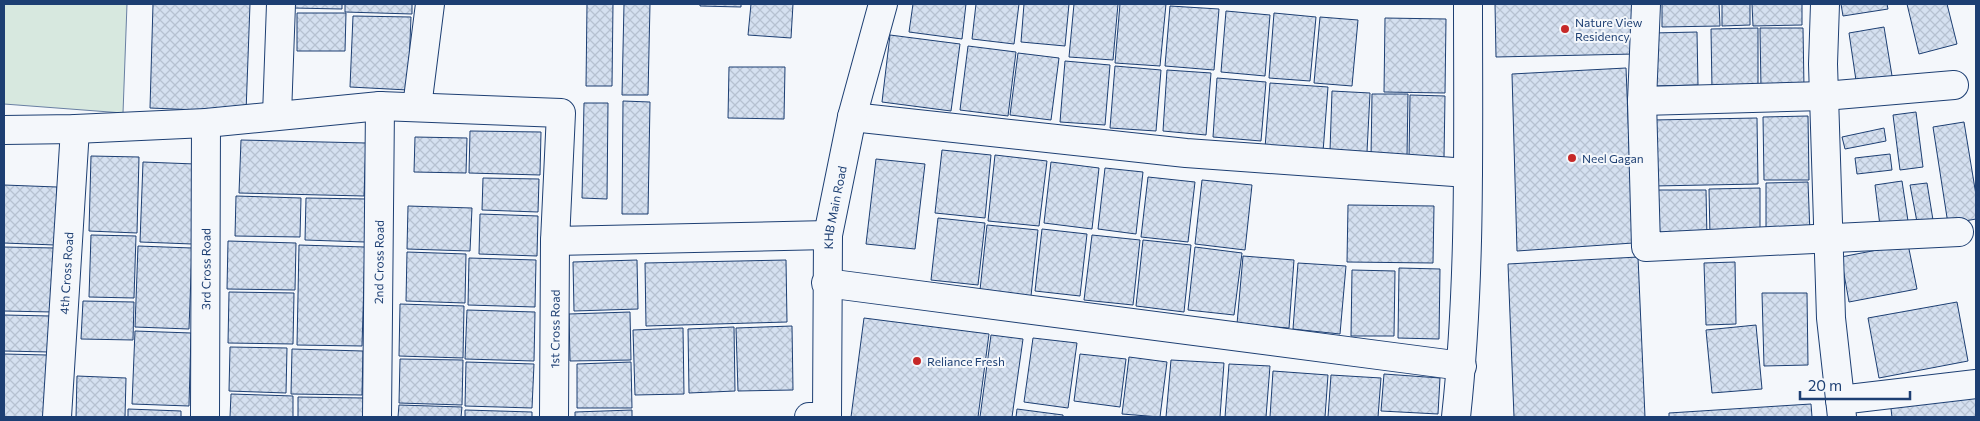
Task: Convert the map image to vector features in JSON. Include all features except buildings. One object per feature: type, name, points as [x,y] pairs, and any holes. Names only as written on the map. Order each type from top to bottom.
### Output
[{"type":"street","points":[[278,115],[281,4]]},
{"type":"street","points":[[4,130],[206,123],[380,106],[417,107],[430,4]]},
{"type":"street","name":"KHB Main Road","points":[[827,417],[826,283],[828,234],[852,118],[884,4]]},
{"type":"street","points":[[1456,417],[1462,366],[1468,173],[1468,4]]},
{"type":"street","points":[[1646,4],[1642,101],[1646,247],[1958,232]]},
{"type":"street","points":[[1825,4],[1824,96],[1831,318],[1841,409],[1976,384]]},
{"type":"street","points":[[1642,101],[1824,96],[1954,85]]},
{"type":"street","name":"2nd Cross Road","points":[[377,417],[380,106]]},
{"type":"street","name":"1st Cross Road","points":[[417,107],[561,113],[555,241],[554,417]]},
{"type":"street","points":[[852,118],[1186,153],[1468,173]]},
{"type":"street","name":"3rd Cross Road","points":[[205,417],[206,123]]},
{"type":"street","name":"4th Cross Road","points":[[57,417],[75,129]]},
{"type":"street","points":[[555,241],[828,234]]},
{"type":"street","points":[[826,283],[1462,366]]},
{"type":"street","points":[[809,417],[827,417]]},
{"type":"shaded area","points":[[4,4],[127,4],[123,113],[4,104]]},
{"type":"place","name":"Nature View Residency","points":[[1565,29]]},
{"type":"place","name":"Neel Gagan","points":[[1572,158]]},
{"type":"place","name":"Reliance Fresh","points":[[917,361]]}]
